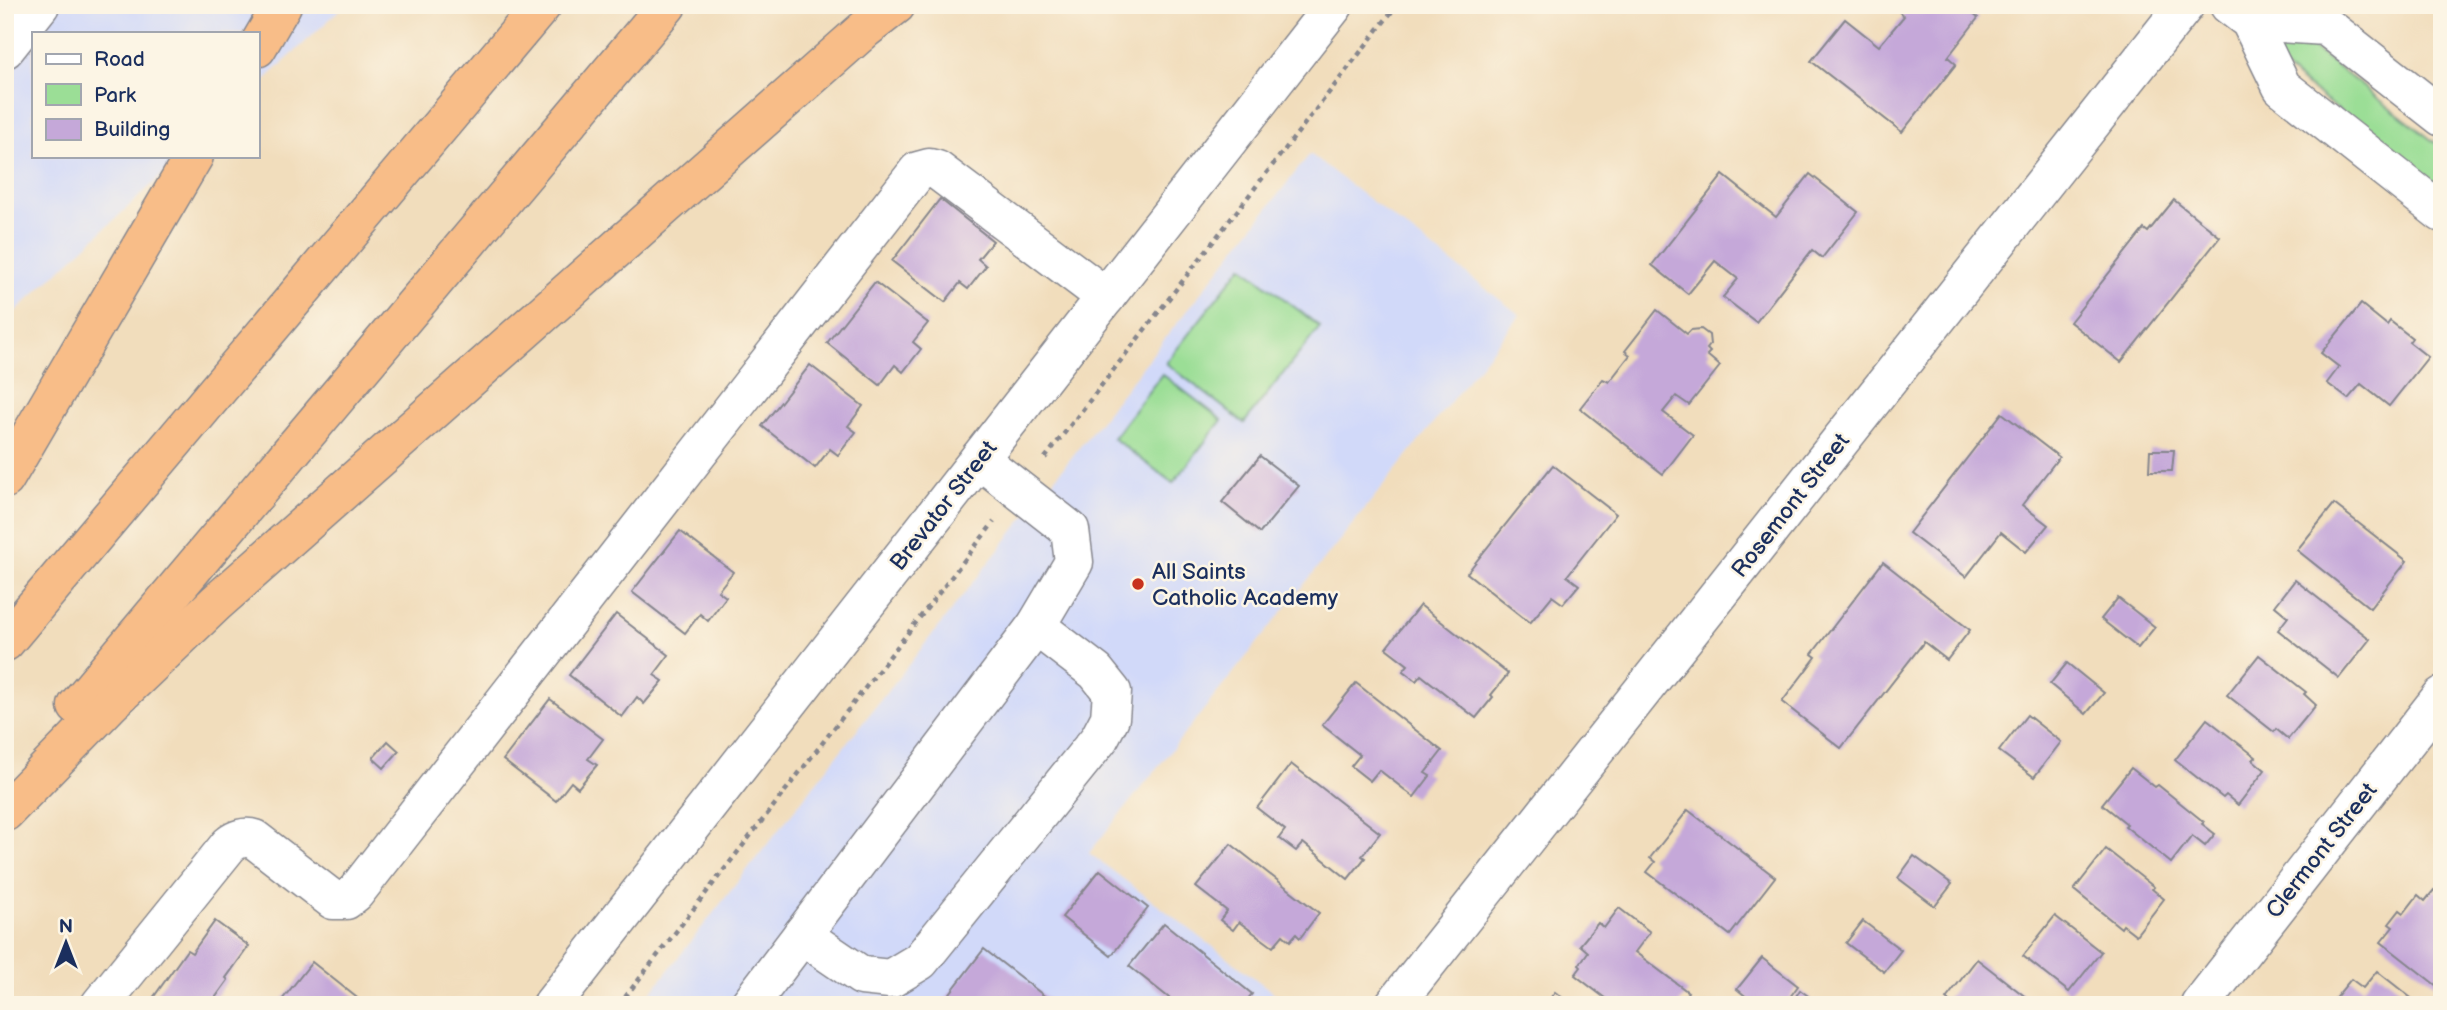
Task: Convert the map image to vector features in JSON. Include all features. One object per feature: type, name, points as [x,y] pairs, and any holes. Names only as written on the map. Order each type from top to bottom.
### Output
[{"type":"highway","points":[[259,45],[282,5]]},
{"type":"highway","points":[[470,91],[534,5]]},
{"type":"highway","points":[[5,642],[542,5]]},
{"type":"highway","points":[[5,791],[667,5]]},
{"type":"highway","points":[[5,812],[110,704],[216,603],[865,29],[896,5]]},
{"type":"highway","points":[[5,479],[193,158]]},
{"type":"street","points":[[5,49],[40,5]]},
{"type":"street","name":"Brevator Street","points":[[552,1005],[1334,5]]},
{"type":"street","name":"Rosemont Street","points":[[1394,1005],[2185,5]]},
{"type":"street","points":[[2239,13],[2326,26],[2442,117]]},
{"type":"street","points":[[2239,13],[2281,87],[2442,213]]},
{"type":"street","points":[[100,1005],[235,840],[254,839],[333,900],[346,900],[355,893],[918,171],[929,168],[937,170],[1106,297]]},
{"type":"street","points":[[749,1005],[1036,626],[1074,562],[1070,530],[979,459]]},
{"type":"street","points":[[802,935],[862,976],[890,979],[920,961],[1099,739],[1110,718],[1112,692],[1096,672],[1036,626]]},
{"type":"street","name":"Clermont Street","points":[[2200,1005],[2442,696]]},
{"type":"shaded area","points":[[5,5],[345,5],[259,85],[259,32],[32,32],[32,158],[181,158],[5,321]]},
{"type":"shaded area","name":"All Saints Catholic Academy","points":[[1310,154],[1520,315],[1089,853],[1290,1005],[641,1005]]},
{"type":"green space","points":[[2286,37],[2300,38],[2442,148],[2442,191],[2279,64],[2279,44]]},
{"type":"green space","points":[[1242,266],[1320,327],[1244,423],[1166,363]]},
{"type":"green space","points":[[1162,374],[1222,420],[1173,483],[1113,438]]},
{"type":"building","points":[[1891,5],[1962,5],[1978,18],[1948,57],[1956,64],[1902,132],[1811,61],[1845,19],[1879,46],[1904,16]]},
{"type":"building","points":[[1810,174],[1858,212],[1822,258],[1812,250],[1756,322],[1723,297],[1738,279],[1715,261],[1688,294],[1652,265],[1723,175],[1776,217]]},
{"type":"building","points":[[940,199],[993,241],[978,259],[986,266],[968,289],[960,283],[945,302],[892,261]]},
{"type":"building","points":[[2174,200],[2220,237],[2121,362],[2070,322],[2144,229],[2148,232]]},
{"type":"building","points":[[875,282],[928,323],[913,342],[921,349],[903,372],[895,365],[880,385],[827,343]]},
{"type":"building","points":[[2361,304],[2387,325],[2390,321],[2412,338],[2409,342],[2428,357],[2389,406],[2361,384],[2348,399],[2327,383],[2339,367],[2321,353]]},
{"type":"building","points":[[1657,310],[1687,334],[1691,330],[1701,329],[1709,335],[1710,345],[1707,349],[1710,352],[1707,355],[1720,366],[1689,405],[1676,396],[1663,412],[1693,435],[1663,474],[1580,408],[1603,379],[1609,382],[1630,355],[1625,351]]},
{"type":"building","points":[[810,365],[863,406],[848,426],[856,432],[838,455],[830,449],[815,468],[762,426]]},
{"type":"building","points":[[2002,413],[2059,457],[2022,505],[2048,525],[2026,552],[2001,532],[1966,577],[1909,533]]},
{"type":"building","points":[[2150,450],[2174,450],[2172,471],[2149,471]]},
{"type":"building","points":[[1260,456],[1299,486],[1260,533],[1222,502]]},
{"type":"building","points":[[1553,465],[1616,514],[1567,576],[1579,585],[1563,604],[1552,596],[1530,623],[1467,573]]},
{"type":"building","points":[[2334,504],[2407,561],[2370,608],[2297,550]]},
{"type":"building","points":[[680,531],[733,572],[718,591],[726,597],[708,621],[700,614],[685,633],[632,592]]},
{"type":"building","points":[[1883,562],[1970,630],[1947,660],[1924,642],[1841,748],[1782,702],[1816,657],[1812,654]]},
{"type":"building","points":[[2295,580],[2370,639],[2339,678],[2278,630],[2288,617],[2275,606]]},
{"type":"building","points":[[2118,598],[2155,627],[2138,648],[2101,619]]},
{"type":"building","points":[[1420,605],[1508,674],[1476,718],[1421,675],[1416,681],[1403,671],[1408,665],[1386,648]]},
{"type":"building","points":[[616,614],[669,655],[654,675],[663,681],[644,704],[637,697],[622,717],[569,675]]},
{"type":"building","points":[[2259,655],[2306,692],[2304,694],[2316,705],[2288,739],[2276,729],[2274,732],[2227,695]]},
{"type":"building","points":[[2067,663],[2104,693],[2086,714],[2050,684]]},
{"type":"building","points":[[1356,683],[1442,751],[1425,773],[1430,776],[1414,797],[1379,770],[1370,781],[1351,766],[1360,755],[1322,725]]},
{"type":"building","points":[[550,699],[603,739],[588,759],[597,765],[578,788],[571,782],[556,801],[503,760]]},
{"type":"building","points":[[2027,715],[2061,742],[2034,777],[1999,751]]},
{"type":"building","points":[[2207,719],[2256,757],[2253,760],[2265,770],[2238,805],[2226,795],[2223,798],[2175,760]]},
{"type":"building","points":[[388,741],[399,751],[384,768],[373,758]]},
{"type":"building","points":[[1291,764],[1380,833],[1348,879],[1303,843],[1296,851],[1279,838],[1285,830],[1257,808]]},
{"type":"building","points":[[2131,768],[2155,787],[2158,785],[2204,822],[2202,824],[2215,834],[2205,846],[2192,836],[2171,863],[2102,804]]},
{"type":"building","points":[[1688,810],[1775,877],[1730,935],[1647,872],[1655,862],[1650,858]]},
{"type":"building","points":[[1231,844],[1319,913],[1300,938],[1296,934],[1290,941],[1283,935],[1273,947],[1239,922],[1233,930],[1220,920],[1227,911],[1196,887]]},
{"type":"building","points":[[2106,849],[2154,887],[2152,889],[2164,899],[2136,935],[2123,925],[2121,928],[2074,890]]},
{"type":"building","points":[[1914,856],[1952,884],[1935,906],[1898,878]]},
{"type":"building","points":[[1100,870],[1148,908],[1111,956],[1062,917]]},
{"type":"building","points":[[2434,890],[2442,896],[2442,990],[2381,942],[2393,927],[2389,924],[2400,910],[2404,913],[2418,895],[2425,901]]},
{"type":"building","points":[[1619,908],[1650,932],[1635,952],[1688,992],[1678,1005],[1614,1005],[1575,975],[1588,952],[1580,945],[1598,923],[1604,928]]},
{"type":"building","points":[[2055,916],[2101,952],[2069,992],[2023,956]]},
{"type":"building","points":[[215,921],[249,946],[210,1005],[148,1005],[187,950],[192,953]]},
{"type":"building","points":[[1863,921],[1901,950],[1884,972],[1846,943]]},
{"type":"building","points":[[1164,923],[1252,994],[1243,1005],[1178,1005],[1129,966]]},
{"type":"building","points":[[984,949],[1056,1005],[941,1005]]},
{"type":"building","points":[[1762,958],[1798,986],[1784,1005],[1756,1005],[1737,989]]},
{"type":"building","points":[[1977,959],[2036,1005],[1953,1005],[1946,999]]},
{"type":"building","points":[[312,962],[366,1005],[278,1005]]},
{"type":"building","points":[[2377,971],[2420,1005],[2336,1005],[2332,1002],[2351,979],[2363,988]]},
{"type":"building","points":[[1800,990],[1811,998],[1807,1005],[1799,1005],[1793,1001]]},
{"type":"building","points":[[1555,992],[1572,1005],[1545,1005]]},
{"type":"place","name":"All Saints Catholic Academy","points":[[1138,584]]}]
